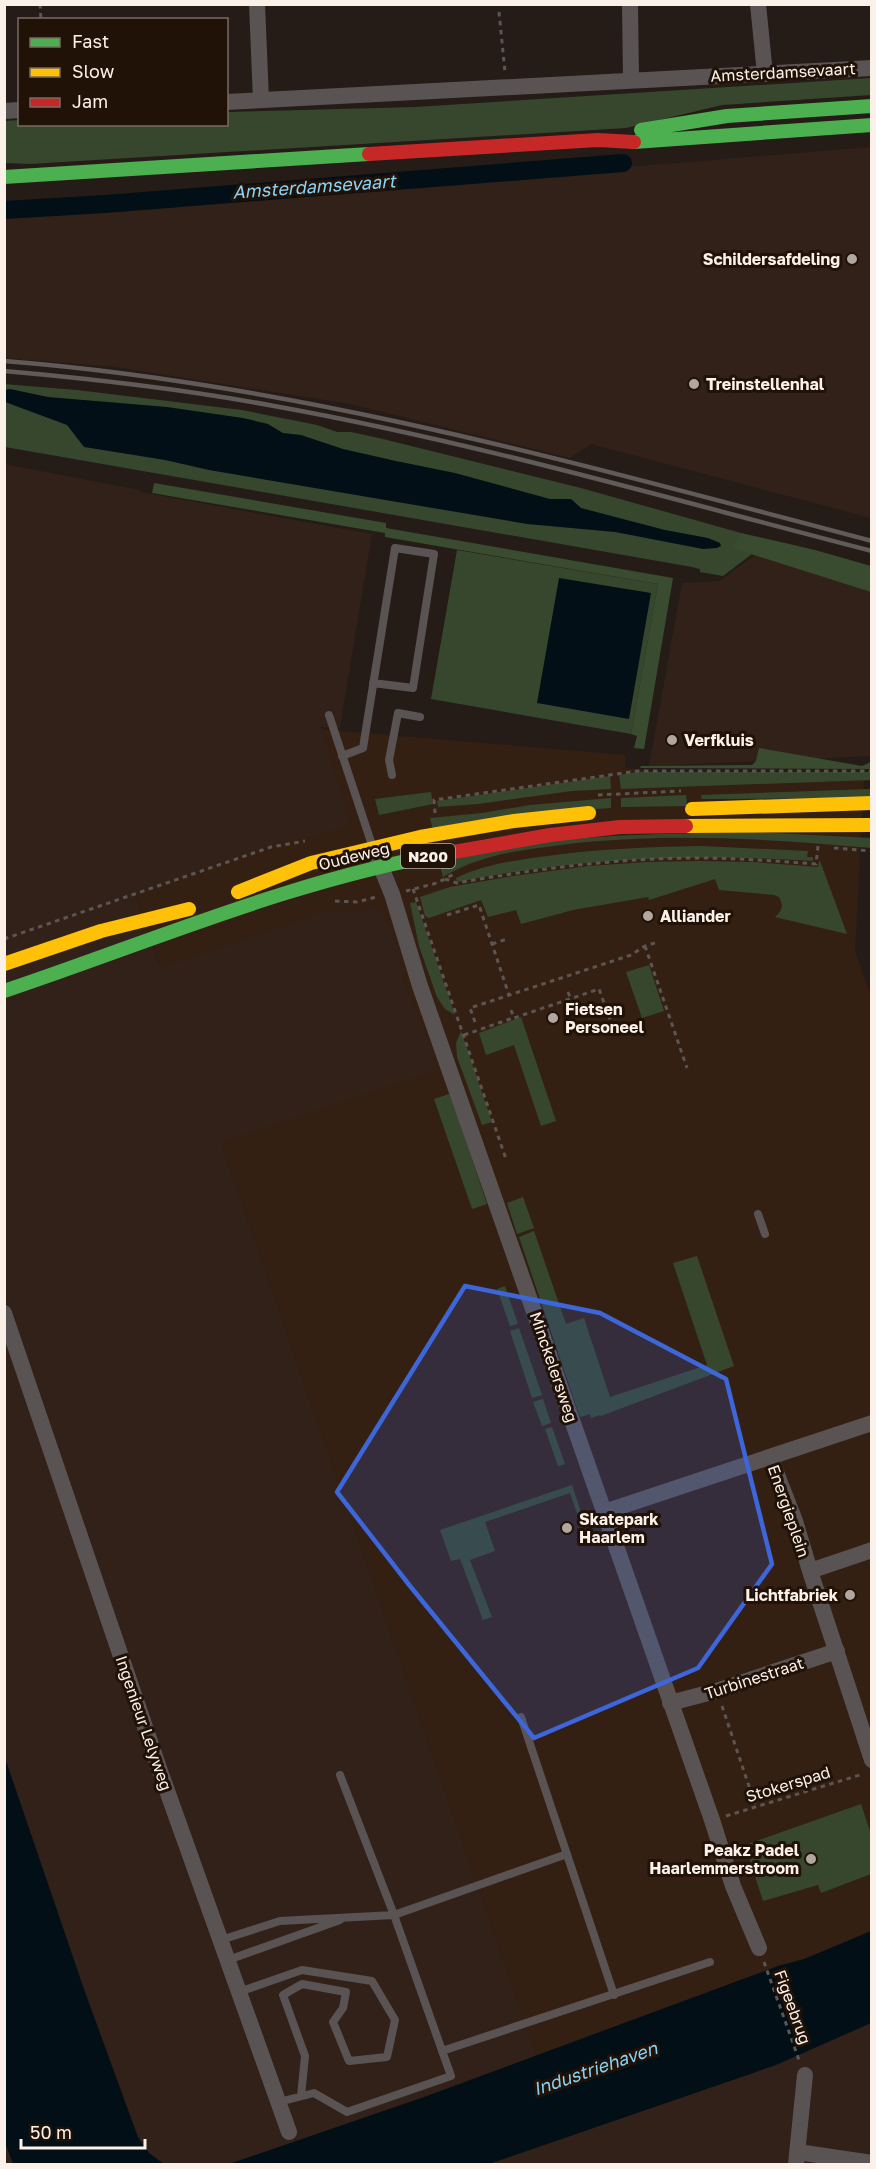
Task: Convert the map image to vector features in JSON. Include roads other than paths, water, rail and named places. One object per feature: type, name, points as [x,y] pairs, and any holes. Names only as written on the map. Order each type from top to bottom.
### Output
[{"type":"main road","points":[[598,140],[676,122],[725,115],[872,106]]},
{"type":"main road","points":[[4,176],[598,140],[636,142],[872,125]]},
{"type":"main road","points":[[678,809],[872,802]]},
{"type":"main road","name":"Oudeweg","points":[[226,896],[310,863],[420,837],[514,821],[607,812]]},
{"type":"main road","name":"Oudeweg","points":[[4,992],[213,917],[324,881],[457,850],[597,829],[650,826],[872,825]]},
{"type":"main road","points":[[4,964],[101,931],[198,906]]},
{"type":"street","points":[[257,4],[261,100]]},
{"type":"street","points":[[630,4],[632,80]]},
{"type":"street","points":[[758,4],[765,74]]},
{"type":"street","name":"Amsterdamsevaart","points":[[228,102],[872,68]]},
{"type":"street","name":"Minckelersweg","points":[[373,848],[392,894],[420,986],[712,1820],[733,1886],[759,1948]]},
{"type":"street","name":"Ingenieur Lelyweg","points":[[4,1313],[156,1760],[289,2132]]},
{"type":"street","points":[[604,1512],[872,1423]]},
{"type":"street","name":"Energieplein","points":[[770,1457],[795,1521],[810,1571],[872,1550]]},
{"type":"street","points":[[810,1571],[872,1760]]},
{"type":"street","name":"Turbinestraat","points":[[670,1703],[837,1651]]},
{"type":"street","points":[[805,2075],[797,2158],[872,2163]]},
{"type":"lane","points":[[342,756],[363,748],[395,548],[434,554],[413,688],[374,683]]},
{"type":"lane","points":[[392,775],[389,760],[398,713],[420,717]]},
{"type":"lane","points":[[329,716],[373,848]]},
{"type":"lane","points":[[758,1214],[765,1234]]},
{"type":"lane","points":[[520,1717],[614,1995]]},
{"type":"lane","points":[[279,2102],[314,2093],[347,2112],[451,2076],[394,1915],[340,1775]]},
{"type":"lane","points":[[221,1940],[280,1921],[394,1915],[567,1854]]},
{"type":"lane","points":[[228,1960],[349,1916]]},
{"type":"lane","points":[[442,2051],[710,1962]]},
{"type":"lane","points":[[239,1992],[302,1970],[372,1981],[395,2020],[387,2057],[349,2061],[333,2022],[343,2008],[346,1992],[302,1984],[283,1995],[305,2056],[301,2096]]},
{"type":"water","points":[[5,390],[48,397],[167,407],[243,418],[268,424],[283,433],[301,435],[343,449],[455,473],[550,499],[571,499],[581,508],[665,530],[708,538],[720,543],[721,546],[703,549],[615,532],[527,524],[84,447],[67,425],[5,402]]},
{"type":"water","points":[[559,578],[651,593],[629,719],[537,703]]},
{"type":"water","points":[[4,1755],[85,1992],[138,2137],[149,2153],[164,2164],[13,2164],[4,2140]]},
{"type":"water","name":"Industriehaven","points":[[871,1931],[871,2023],[776,2065],[489,2164],[229,2164],[424,2097],[778,1966],[804,1959]]},
{"type":"waterway","name":"Amsterdamsevaart","points":[[4,210],[623,163]]},
{"type":"railway","points":[[4,361],[115,372],[224,388],[333,408],[550,457],[872,541]]},
{"type":"railway","points":[[4,371],[173,390],[349,420],[499,454],[872,551]]},
{"type":"place","name":"Schildersafdeling","points":[[852,259]]},
{"type":"place","name":"Treinstellenhal","points":[[694,384]]},
{"type":"place","name":"Verfkluis","points":[[672,740]]},
{"type":"place","name":"Alliander","points":[[648,916]]},
{"type":"place","name":"Fietsen Personeel","points":[[553,1018]]},
{"type":"place","name":"Skatepark Haarlem","points":[[567,1528]]},
{"type":"place","name":"Lichtfabriek","points":[[850,1595]]},
{"type":"place","name":"Peakz Padel Haarlemmerstroom","points":[[811,1859]]}]
